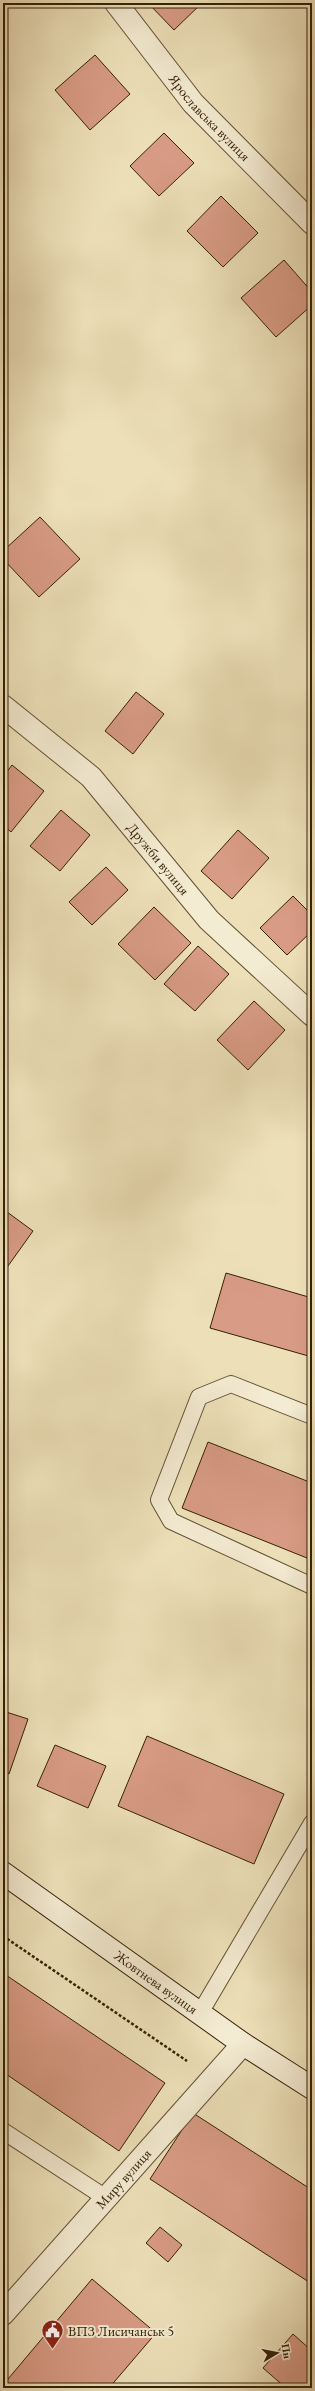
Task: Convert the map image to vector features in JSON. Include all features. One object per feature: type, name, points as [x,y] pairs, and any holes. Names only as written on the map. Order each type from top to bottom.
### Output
[{"type":"street","name":"Ярославська вулиця","points":[[116,3],[193,103],[312,223]]},
{"type":"street","name":"Дружби вулиця","points":[[3,706],[91,777],[210,920],[312,1015]]},
{"type":"street","name":"Жовтнева вулиця","points":[[3,1873],[243,2044],[312,2088]]},
{"type":"street","name":"Миру вулиця","points":[[3,2314],[243,2044]]},
{"type":"lane","points":[[312,1416],[231,1384],[199,1397],[159,1500],[171,1521],[312,1586]]},
{"type":"lane","points":[[200,2013],[312,1823]]},
{"type":"lane","points":[[3,2131],[106,2198]]},
{"type":"path","points":[[3,1936],[213,2078]]},
{"type":"building","points":[[148,3],[202,3],[174,30]]},
{"type":"building","points":[[95,55],[130,94],[90,130],[55,90]]},
{"type":"building","points":[[164,133],[194,163],[159,196],[130,166]]},
{"type":"building","points":[[221,196],[258,233],[223,267],[187,231]]},
{"type":"building","points":[[284,260],[312,292],[312,305],[276,337],[241,298]]},
{"type":"building","points":[[40,517],[80,559],[39,597],[3,559],[3,551]]},
{"type":"building","points":[[136,692],[164,714],[133,754],[105,731]]},
{"type":"building","points":[[12,765],[44,791],[11,832],[3,825],[3,777]]},
{"type":"building","points":[[61,810],[90,835],[60,871],[30,846]]},
{"type":"building","points":[[238,830],[269,858],[232,899],[201,871]]},
{"type":"building","points":[[106,867],[128,890],[92,925],[69,902]]},
{"type":"building","points":[[293,896],[312,915],[312,931],[287,955],[260,928]]},
{"type":"building","points":[[154,907],[191,943],[155,980],[118,944]]},
{"type":"building","points":[[198,946],[229,974],[195,1011],[164,984]]},
{"type":"building","points":[[254,1001],[285,1030],[248,1070],[217,1040]]},
{"type":"building","points":[[3,1209],[33,1231],[3,1273]]},
{"type":"building","points":[[226,1273],[312,1298],[312,1357],[210,1328]]},
{"type":"building","points":[[208,1442],[312,1483],[312,1560],[182,1508]]},
{"type":"building","points":[[3,1711],[28,1719],[9,1774],[3,1771]]},
{"type":"building","points":[[147,1736],[284,1794],[254,1864],[118,1806]]},
{"type":"building","points":[[55,1745],[106,1766],[88,1808],[37,1786]]},
{"type":"building","points":[[3,1973],[165,2083],[119,2151],[3,2072]]},
{"type":"building","points":[[193,2113],[312,2190],[312,2284],[150,2179]]},
{"type":"building","points":[[160,2227],[182,2245],[168,2262],[146,2243]]},
{"type":"building","points":[[92,2279],[156,2333],[109,2388],[3,2388],[3,2385]]},
{"type":"building","points":[[293,2334],[312,2351],[312,2388],[286,2388],[263,2368]]},
{"type":"place","name":"ВПЗ Лисичанськ 5","points":[[53,2350]]}]
